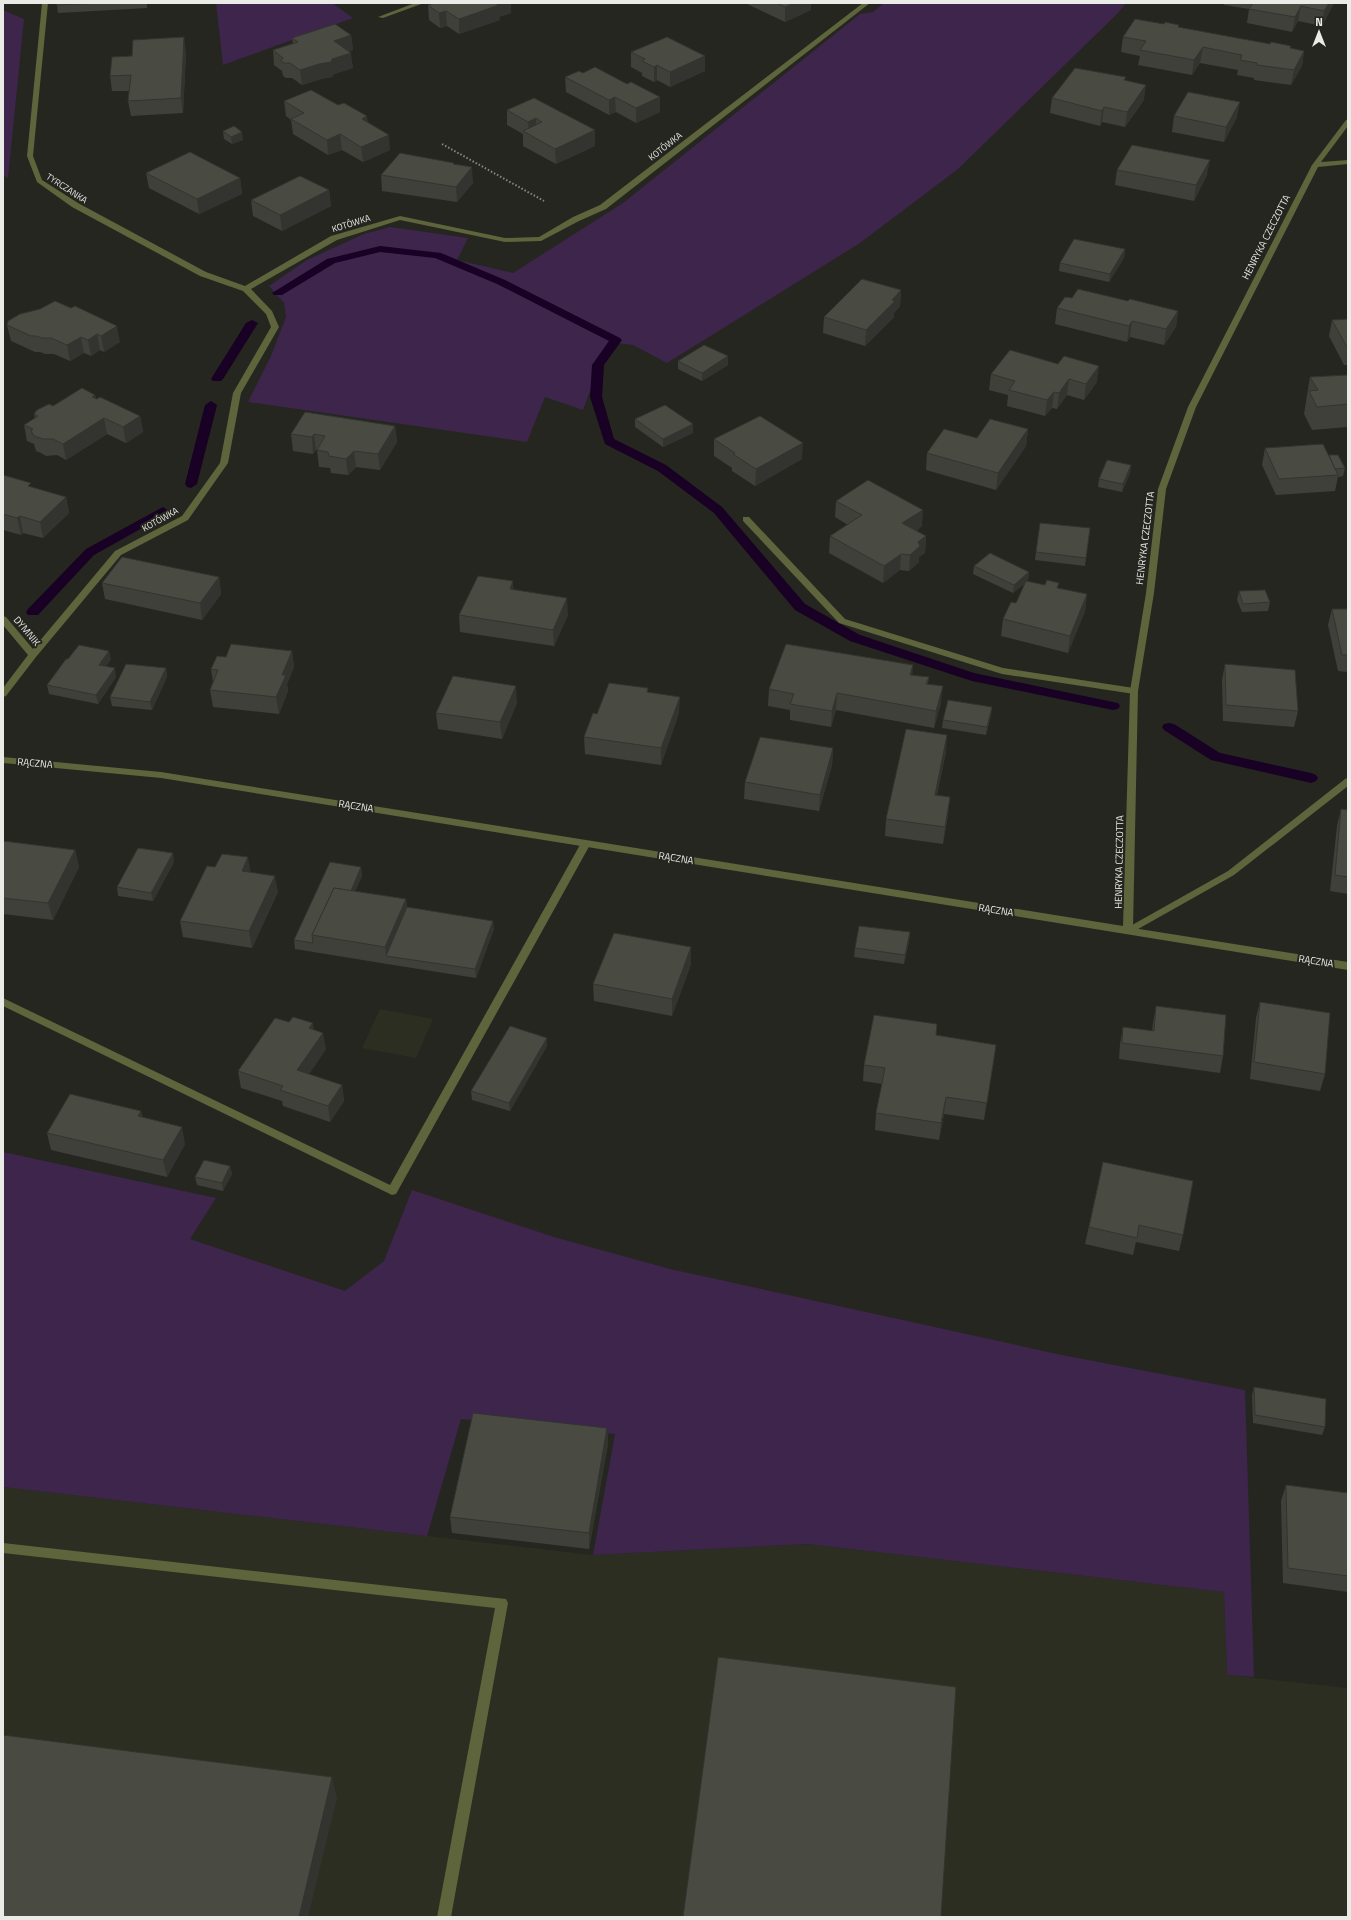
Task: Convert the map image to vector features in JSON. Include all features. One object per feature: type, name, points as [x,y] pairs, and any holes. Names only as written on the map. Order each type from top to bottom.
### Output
[{"type":"street","name":"TYRCZANKA","points":[[45,3],[30,156],[39,181],[75,205],[203,274],[246,289]]},
{"type":"street","points":[[381,17],[421,3]]},
{"type":"street","name":"KOTÓWKA","points":[[32,655],[118,553],[185,518],[224,463],[237,392],[275,326],[269,313],[246,289],[334,238],[400,218],[505,240],[541,239],[576,219],[603,207],[867,3]]},
{"type":"street","name":"HENRYKA CZECZOTTA","points":[[1128,931],[1134,691],[1150,593],[1162,488],[1192,407],[1315,165],[1348,121]]},
{"type":"street","points":[[1315,165],[1348,162]]},
{"type":"street","points":[[746,519],[842,621],[1002,671],[1134,691]]},
{"type":"street","name":"DYMNIK","points":[[3,619],[32,655],[3,694]]},
{"type":"street","name":"RĄCZNA","points":[[3,760],[161,775],[1348,966]]},
{"type":"street","points":[[1128,931],[1230,873],[1348,781]]},
{"type":"street","points":[[3,1002],[392,1191],[586,843]]},
{"type":"street","points":[[3,1548],[502,1603],[444,1917]]},
{"type":"path","points":[[442,144],[576,219]]},
{"type":"shaded area","points":[[216,3],[332,3],[353,18],[223,65]]},
{"type":"shaded area","points":[[884,3],[1126,3],[1118,13],[958,169],[860,243],[667,363],[633,345],[608,342],[583,410],[545,397],[527,442],[248,402],[271,356],[286,317],[284,303],[269,286],[307,260],[364,234],[390,227],[468,238],[457,260],[513,273],[623,203],[860,14],[873,12]]},
{"type":"shaded area","points":[[3,10],[24,19],[8,178],[3,175]]},
{"type":"shaded area","points":[[380,1009],[433,1019],[416,1058],[362,1048]]},
{"type":"shaded area","points":[[3,1152],[216,1198],[190,1239],[345,1291],[384,1261],[412,1190],[554,1237],[670,1269],[1062,1355],[1245,1390],[1254,1677],[1227,1675],[1224,1592],[807,1544],[593,1555],[615,1434],[461,1419],[427,1536],[3,1487]]},
{"type":"shaded area","points":[[3,1487],[593,1555],[807,1544],[1224,1592],[1227,1675],[1348,1688],[1348,1917],[3,1917]]},
{"type":"building","points":[[57,3],[99,3],[57,5]]},
{"type":"building","points":[[435,3],[495,3],[499,5],[459,19],[446,11],[439,13],[428,5]]},
{"type":"building","points":[[776,3],[794,3],[785,7]]},
{"type":"building","points":[[1253,3],[1329,3],[1324,11],[1301,6],[1295,17],[1249,9]]},
{"type":"building","points":[[1135,19],[1164,24],[1165,22],[1179,25],[1178,27],[1270,44],[1271,42],[1291,46],[1290,48],[1304,51],[1294,70],[1257,65],[1257,63],[1240,60],[1242,55],[1203,47],[1194,60],[1140,50],[1146,41],[1123,37]]},
{"type":"building","points":[[335,24],[351,35],[334,41],[351,53],[332,59],[331,62],[300,70],[290,63],[284,63],[281,61],[283,58],[273,50],[298,42],[292,38]]},
{"type":"building","points":[[184,37],[181,98],[128,101],[131,75],[110,76],[112,57],[132,56],[133,40]]},
{"type":"building","points":[[667,37],[705,56],[670,72],[657,65],[654,67],[642,61],[645,59],[631,52]]},
{"type":"building","points":[[595,67],[627,84],[631,82],[660,97],[636,108],[615,97],[609,100],[565,77],[579,71],[583,73]]},
{"type":"building","points":[[1075,68],[1126,77],[1124,80],[1146,85],[1127,112],[1104,107],[1102,111],[1052,98]]},
{"type":"building","points":[[311,90],[338,105],[344,103],[367,116],[362,119],[389,135],[361,147],[340,134],[327,140],[291,119],[304,113],[284,101]]},
{"type":"building","points":[[1188,92],[1240,102],[1226,127],[1174,116]]},
{"type":"building","points":[[534,98],[595,130],[555,149],[523,131],[542,122],[536,118],[528,122],[507,110]]},
{"type":"building","points":[[234,126],[242,132],[231,137],[223,131]]},
{"type":"building","points":[[1132,145],[1210,160],[1196,185],[1117,170]]},
{"type":"building","points":[[190,152],[240,178],[197,199],[146,173]]},
{"type":"building","points":[[400,153],[472,167],[456,187],[381,175]]},
{"type":"building","points":[[300,176],[329,190],[280,215],[251,200]]},
{"type":"building","points":[[1074,239],[1125,249],[1110,274],[1060,263]]},
{"type":"building","points":[[862,279],[901,290],[892,300],[895,301],[866,330],[824,317]]},
{"type":"building","points":[[1078,289],[1128,301],[1130,299],[1178,311],[1166,329],[1132,321],[1129,326],[1057,308],[1065,297],[1072,298]]},
{"type":"building","points":[[55,301],[71,308],[75,306],[117,326],[101,336],[97,334],[88,340],[81,337],[67,345],[51,338],[31,336],[7,325],[8,321],[20,314],[40,309]]},
{"type":"building","points":[[1348,319],[1348,349],[1332,320]]},
{"type":"building","points":[[704,345],[728,356],[702,373],[678,361]]},
{"type":"building","points":[[1010,350],[1058,364],[1064,356],[1099,366],[1086,384],[1069,379],[1059,393],[1054,392],[1047,400],[1009,390],[1015,381],[991,374]]},
{"type":"building","points":[[1348,375],[1348,404],[1317,407],[1309,391],[1318,390],[1310,377]]},
{"type":"building","points":[[82,388],[95,395],[92,397],[97,399],[100,397],[140,416],[123,427],[104,418],[63,444],[53,439],[43,439],[37,437],[33,435],[31,430],[33,429],[24,425],[38,416],[34,414],[37,410],[49,404],[53,406]]},
{"type":"building","points":[[665,405],[693,424],[663,439],[635,419]]},
{"type":"building","points":[[305,412],[395,426],[378,454],[354,451],[346,459],[329,456],[328,452],[317,450],[325,436],[314,434],[312,437],[291,434]]},
{"type":"building","points":[[760,416],[803,443],[756,469],[714,439]]},
{"type":"building","points":[[990,419],[1028,429],[998,473],[927,453],[944,429],[977,438]]},
{"type":"building","points":[[1323,444],[1338,475],[1279,479],[1265,448]]},
{"type":"building","points":[[1329,455],[1338,455],[1345,468],[1335,469]]},
{"type":"building","points":[[1107,460],[1131,465],[1123,484],[1099,479]]},
{"type":"building","points":[[3,475],[31,483],[28,486],[66,497],[40,522],[20,516],[17,518],[3,514]]},
{"type":"building","points":[[868,480],[923,510],[902,523],[926,536],[918,542],[920,546],[910,555],[901,554],[884,566],[830,536],[862,515],[836,501]]},
{"type":"building","points":[[1040,523],[1090,528],[1086,558],[1036,552]]},
{"type":"building","points":[[990,553],[1029,572],[1014,585],[974,566]]},
{"type":"building","points":[[122,557],[219,577],[200,603],[102,583]]},
{"type":"building","points":[[478,576],[513,581],[510,589],[567,598],[553,630],[459,615]]},
{"type":"building","points":[[1047,580],[1059,583],[1057,588],[1087,594],[1070,636],[1003,619],[1011,602],[1016,603],[1026,581],[1045,585]]},
{"type":"building","points":[[1265,590],[1270,602],[1243,604],[1239,591]]},
{"type":"building","points":[[1332,609],[1348,609],[1348,655],[1342,655]]},
{"type":"building","points":[[231,644],[292,651],[282,675],[286,675],[276,697],[210,690],[218,670],[211,669],[217,656],[226,657]]},
{"type":"building","points":[[786,644],[913,665],[910,675],[929,677],[926,684],[943,686],[936,711],[837,693],[832,711],[790,704],[794,694],[769,689]]},
{"type":"building","points":[[79,645],[109,651],[99,665],[115,668],[96,695],[47,685],[66,659],[68,659]]},
{"type":"building","points":[[126,664],[166,668],[150,702],[110,697]]},
{"type":"building","points":[[1225,664],[1295,670],[1298,711],[1226,705]]},
{"type":"building","points":[[453,676],[516,686],[500,722],[436,713]]},
{"type":"building","points":[[609,683],[648,688],[647,692],[680,697],[661,748],[584,737],[593,713],[597,714]]},
{"type":"building","points":[[948,700],[992,707],[987,727],[943,720]]},
{"type":"building","points":[[906,729],[947,735],[935,795],[950,797],[945,827],[886,819]]},
{"type":"building","points":[[760,737],[833,748],[820,795],[745,782]]},
{"type":"building","points":[[1341,809],[1348,810],[1348,877],[1335,875]]},
{"type":"building","points":[[3,841],[75,850],[48,903],[3,898]]},
{"type":"building","points":[[138,848],[173,853],[151,893],[117,887]]},
{"type":"building","points":[[222,854],[248,857],[242,871],[275,876],[249,931],[180,921],[207,866],[215,867]]},
{"type":"building","points":[[330,862],[361,867],[351,891],[334,888],[312,935],[313,943],[294,940]]},
{"type":"building","points":[[334,888],[406,899],[385,947],[312,935]]},
{"type":"building","points":[[407,907],[493,921],[475,969],[386,956]]},
{"type":"building","points":[[859,926],[910,932],[905,955],[855,948]]},
{"type":"building","points":[[614,933],[691,947],[672,999],[593,984]]},
{"type":"building","points":[[1260,1002],[1330,1013],[1325,1074],[1254,1062]]},
{"type":"building","points":[[1156,1006],[1226,1015],[1223,1056],[1122,1043],[1123,1027],[1154,1031]]},
{"type":"building","points":[[874,1015],[937,1024],[936,1035],[996,1045],[987,1103],[946,1097],[941,1123],[876,1113],[885,1068],[864,1065]]},
{"type":"building","points":[[293,1017],[313,1023],[309,1028],[323,1033],[297,1070],[342,1085],[328,1106],[280,1090],[283,1086],[238,1071],[275,1018],[289,1022]]},
{"type":"building","points":[[510,1026],[547,1038],[509,1103],[471,1091]]},
{"type":"building","points":[[70,1094],[141,1111],[138,1116],[182,1127],[163,1160],[47,1133]]},
{"type":"building","points":[[204,1160],[230,1166],[222,1183],[195,1177]]},
{"type":"building","points":[[1103,1162],[1193,1181],[1183,1235],[1139,1225],[1137,1238],[1089,1227]]},
{"type":"building","points":[[1254,1387],[1326,1399],[1325,1427],[1255,1415]]},
{"type":"building","points":[[473,1413],[607,1428],[589,1533],[450,1517]]},
{"type":"building","points":[[1286,1485],[1348,1493],[1348,1576],[1288,1568]]},
{"type":"building","points":[[718,1657],[956,1687],[941,1917],[683,1917]]},
{"type":"building","points":[[3,1735],[332,1777],[299,1917],[3,1917]]},
{"type":"waterway","points":[[278,293],[331,261],[380,249],[437,255],[501,282],[616,340],[598,365],[596,397],[609,441],[662,468],[718,510],[800,607],[855,638],[972,677],[1113,706]]},
{"type":"waterway","points":[[217,379],[252,323]]},
{"type":"waterway","points":[[191,484],[211,405]]},
{"type":"waterway","points":[[33,612],[90,552],[163,511]]},
{"type":"waterway","points":[[1169,727],[1216,757],[1311,778]]}]
